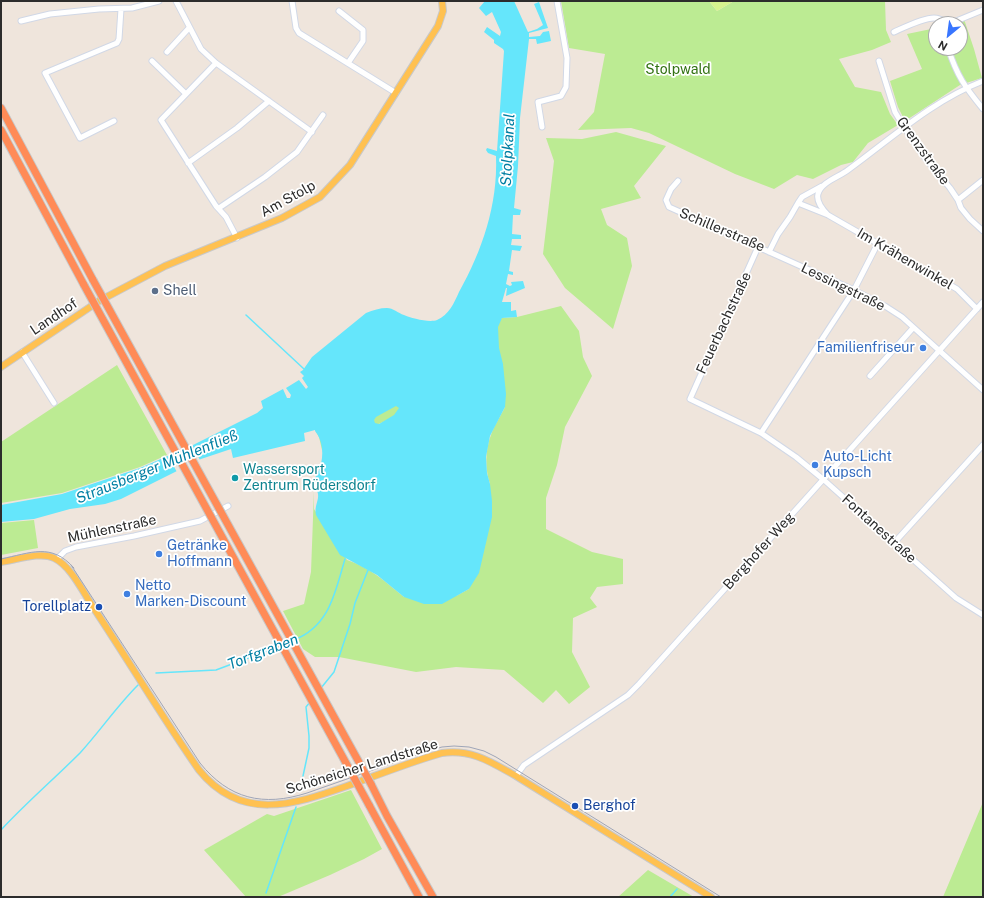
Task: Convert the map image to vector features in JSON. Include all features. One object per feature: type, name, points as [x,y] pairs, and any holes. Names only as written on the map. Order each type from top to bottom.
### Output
[{"type":"highway","points":[[1,108],[371,784],[387,816],[433,897]]},
{"type":"highway","points":[[1,130],[84,285],[419,897]]},
{"type":"main road","name":"Am Stolp","points":[[99,301],[165,266],[237,238],[282,218],[320,197],[350,165],[438,26],[443,11],[442,1]]},
{"type":"main road","name":"Landhof","points":[[1,367],[99,301]]},
{"type":"main road","name":"Mühlenstraße","points":[[1,562],[41,555],[57,559]]},
{"type":"main road","name":"Schöneicher Landstraße","points":[[57,559],[74,578],[198,770],[211,784],[232,797],[245,802],[264,805],[278,805],[295,802],[316,797],[431,756],[447,753],[463,753],[481,757],[516,776],[711,897]]},
{"type":"street","points":[[21,21],[50,14],[99,9],[132,8],[159,1]]},
{"type":"street","points":[[176,1],[201,49],[216,63],[312,132]]},
{"type":"street","points":[[292,1],[296,28],[299,33],[396,93]]},
{"type":"street","points":[[542,127],[538,102],[561,96],[566,87],[567,58],[557,1]]},
{"type":"street","points":[[114,121],[80,138],[45,73],[117,43],[119,39],[121,9]]},
{"type":"street","points":[[968,16],[983,10]]},
{"type":"street","points":[[339,11],[363,30],[363,41],[348,63]]},
{"type":"street","points":[[894,32],[928,20]]},
{"type":"street","points":[[167,52],[189,28]]},
{"type":"street","points":[[951,56],[954,67],[965,88],[983,109]]},
{"type":"street","points":[[152,61],[186,94]]},
{"type":"street","name":"Grenzstraße","points":[[879,62],[895,112],[904,127],[925,158],[958,200],[961,208],[983,231]]},
{"type":"street","points":[[216,63],[161,120],[216,206],[226,217],[237,238]]},
{"type":"street","points":[[798,203],[802,198],[847,171],[904,127],[941,102],[965,88],[983,81]]},
{"type":"street","points":[[188,162],[237,128],[269,101]]},
{"type":"street","points":[[218,208],[265,177],[297,152],[312,132],[322,115]]},
{"type":"street","points":[[958,200],[983,180]]},
{"type":"street","name":"Schillerstraße","points":[[678,181],[671,189],[666,200],[669,207],[769,252],[778,234],[798,203]]},
{"type":"street","points":[[825,184],[818,194],[818,200],[828,215]]},
{"type":"street","name":"Im Krähenwinkel","points":[[798,203],[828,215],[957,289],[977,309]]},
{"type":"street","points":[[761,432],[854,290],[878,243]]},
{"type":"street","name":"Feuerbachstraße","points":[[690,399],[758,247]]},
{"type":"street","name":"Lessingstraße","points":[[769,252],[854,290],[885,306],[902,317],[983,390]]},
{"type":"street","name":"Berghofer Weg","points":[[516,776],[524,765],[633,691],[983,302]]},
{"type":"street","points":[[870,376],[913,328]]},
{"type":"street","name":"Landhof","points":[[22,352],[54,403]]},
{"type":"street","name":"Fontanestraße","points":[[690,399],[761,432],[796,457],[824,480],[956,598],[983,615]]},
{"type":"street","points":[[894,543],[983,445]]},
{"type":"street","name":"Mühlenstraße","points":[[57,559],[65,551],[76,547],[200,521],[228,506]]},
{"type":"green space","name":"Stolpwald","points":[[561,1],[709,1],[717,11],[734,1],[885,1],[886,30],[891,42],[872,50],[839,59],[855,87],[881,92],[890,114],[898,125],[868,143],[853,162],[841,165],[813,179],[797,175],[774,189],[735,174],[649,133],[631,128],[578,130],[594,112],[605,54],[569,48]]},
{"type":"green space","points":[[709,1],[734,1],[717,11]]},
{"type":"green space","points":[[928,30],[928,56],[968,56],[968,31],[982,78],[960,85],[905,121],[898,107],[890,81],[922,69],[907,34]]},
{"type":"green space","points":[[616,132],[666,146],[634,186],[641,198],[601,209],[607,225],[627,238],[632,266],[613,329],[565,288],[543,254],[554,161],[546,138],[582,139]]},
{"type":"green space","points":[[561,306],[579,331],[583,357],[592,376],[565,427],[557,465],[546,498],[546,529],[592,552],[623,559],[623,584],[597,587],[590,598],[597,607],[573,618],[572,652],[590,687],[569,704],[556,690],[543,703],[504,670],[456,667],[416,672],[339,657],[315,657],[303,649],[283,611],[304,604],[311,572],[314,491],[314,509],[347,560],[370,571],[404,597],[456,596],[469,589],[490,484],[487,466],[489,441],[495,425],[505,407],[466,384],[322,450],[319,437],[316,432],[502,318],[517,317]]},
{"type":"green space","points":[[117,365],[167,455],[140,467],[62,493],[1,503],[1,442]]},
{"type":"green space","points":[[34,520],[38,548],[1,555],[1,523]]},
{"type":"green space","points":[[351,790],[382,849],[330,875],[278,897],[246,897],[204,850],[267,814],[274,816]]},
{"type":"green space","points":[[983,802],[983,897],[943,897]]},
{"type":"green space","points":[[648,870],[694,897],[618,897]]},
{"type":"water","points":[[485,1],[514,1],[528,32],[543,25],[534,4],[539,2],[548,28],[529,33],[529,37],[540,36],[543,32],[549,31],[551,41],[537,44],[536,39],[529,39],[520,118],[514,208],[521,210],[520,215],[513,215],[512,234],[521,235],[521,239],[512,239],[511,245],[522,246],[520,251],[512,250],[509,271],[513,272],[513,275],[508,274],[506,284],[510,286],[512,285],[511,282],[523,281],[525,288],[506,296],[506,288],[502,302],[511,302],[511,311],[516,310],[517,317],[502,318],[498,327],[499,348],[503,364],[506,394],[505,407],[490,436],[486,457],[492,501],[492,517],[479,573],[469,589],[442,604],[424,604],[404,597],[377,575],[340,555],[316,515],[318,492],[315,479],[320,468],[322,453],[320,439],[315,430],[304,433],[305,441],[233,458],[231,449],[201,459],[121,499],[105,504],[70,509],[34,519],[1,522],[1,505],[62,494],[140,468],[193,445],[257,413],[263,408],[261,401],[283,389],[287,398],[290,398],[291,395],[286,388],[299,380],[306,389],[308,387],[302,378],[304,376],[300,372],[312,357],[366,313],[374,310],[389,308],[420,320],[434,321],[441,318],[448,312],[475,260],[487,227],[496,174],[496,156],[488,153],[486,150],[487,148],[497,151],[504,51],[484,32],[487,27],[500,36],[501,32],[492,12],[486,16],[479,8]],"holes":[[[396,406],[399,408],[394,415],[379,424],[375,423],[374,420],[376,417]]]},
{"type":"pier","points":[[191,443],[201,462],[178,474],[167,454]]},
{"type":"waterway","points":[[246,315],[304,369]]},
{"type":"waterway","name":"Torfgraben","points":[[294,640],[306,634],[316,626],[323,617],[334,595],[345,559]]},
{"type":"waterway","points":[[321,688],[334,672],[350,624],[355,603],[368,570]]},
{"type":"waterway","name":"Torfgraben","points":[[283,645],[291,642]]},
{"type":"waterway","name":"Torfgraben","points":[[156,673],[216,670],[280,646]]},
{"type":"waterway","name":"Torfgraben","points":[[1,830],[80,753],[138,685]]},
{"type":"waterway","points":[[303,776],[309,748],[306,707],[310,702]]},
{"type":"waterway","points":[[266,893],[296,807]]},
{"type":"waterway","points":[[670,897],[677,889]]},
{"type":"tram line","points":[[1,559],[31,552],[49,552],[65,560],[74,568]]},
{"type":"tram line","points":[[71,565],[200,763],[223,785],[235,792],[248,797],[261,799],[291,797],[307,793],[427,751],[442,747],[469,747],[484,751],[496,757],[721,897]]},
{"type":"place","name":"Shell","points":[[155,291]]},
{"type":"place","name":"Familienfriseur","points":[[923,348]]},
{"type":"place","name":"Auto-Licht Kupsch","points":[[815,465]]},
{"type":"place","name":"Wassersport Zentrum Rüdersdorf","points":[[235,478]]},
{"type":"place","name":"Getränke Hoffmann","points":[[159,554]]},
{"type":"place","name":"Netto Marken-Discount","points":[[127,594]]},
{"type":"place","name":"Torellplatz","points":[[99,607]]},
{"type":"place","name":"Berghof","points":[[575,806]]},
{"type":"water label","name":"Stolpkanal","points":[[508,150]]},
{"type":"water label","name":"Strausberger Mühlenfließ","points":[[157,467]]}]
